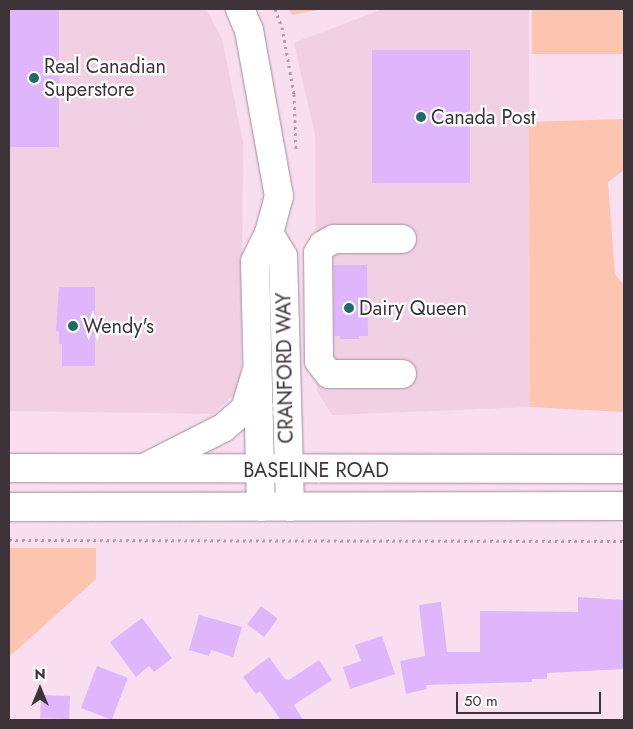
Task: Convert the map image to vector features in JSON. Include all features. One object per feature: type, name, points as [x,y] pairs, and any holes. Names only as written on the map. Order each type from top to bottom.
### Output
[{"type":"main road","name":"CRANFORD WAY","points":[[240,9],[249,30],[279,196],[268,233],[255,262],[256,372],[261,507]]},
{"type":"main road","name":"CRANFORD WAY","points":[[268,233],[283,256],[290,507]]},
{"type":"main road","points":[[402,239],[334,239],[323,245],[318,253],[320,361],[329,374],[402,374]]},
{"type":"main road","points":[[141,470],[223,428],[245,410],[256,372]]},
{"type":"main road","name":"BASELINE ROAD","points":[[9,468],[141,470],[624,469]]},
{"type":"main road","name":"BASELINE ROAD","points":[[9,507],[624,506]]},
{"type":"path","points":[[275,9],[294,94],[296,158]]},
{"type":"path","points":[[9,540],[624,540]]},
{"type":"shaded area","points":[[9,9],[206,9],[222,39],[243,142],[241,388],[213,414],[9,411]]},
{"type":"shaded area","points":[[289,9],[323,9],[292,15]]},
{"type":"shaded area","points":[[383,9],[529,9],[530,407],[332,415],[317,391],[315,135],[294,43]]},
{"type":"shaded area","points":[[532,9],[624,9],[624,54],[532,54]]},
{"type":"shaded area","points":[[624,119],[624,170],[608,182],[615,274],[624,285],[624,412],[530,407],[529,122]]},
{"type":"shaded area","points":[[9,548],[96,548],[96,579],[9,657]]},
{"type":"building","name":"Real Canadian Superstore","points":[[9,9],[59,9],[59,147],[9,147]]},
{"type":"building","name":"Canada Post","points":[[372,50],[470,50],[470,183],[372,183]]},
{"type":"building","name":"Dairy Queen","points":[[334,265],[367,265],[368,336],[359,336],[359,339],[340,339],[340,336],[334,336]]},
{"type":"building","name":"Wendy's","points":[[59,287],[95,287],[95,366],[62,366],[62,344],[59,344],[59,331],[56,331]]},
{"type":"building","points":[[578,597],[624,600],[624,669],[547,673],[547,679],[532,679],[532,682],[426,685],[427,689],[406,694],[400,661],[425,656],[419,605],[441,602],[447,652],[480,652],[480,611],[578,612]]},
{"type":"building","points":[[261,606],[278,619],[264,637],[247,624]]},
{"type":"building","points":[[199,615],[242,627],[233,657],[211,650],[209,656],[189,650]]},
{"type":"building","points":[[142,618],[172,658],[154,672],[149,666],[136,677],[110,642]]},
{"type":"building","points":[[382,636],[395,674],[350,689],[343,667],[361,661],[355,645]]},
{"type":"building","points":[[269,657],[285,679],[289,680],[319,660],[332,680],[294,705],[303,720],[281,720],[260,691],[256,694],[243,677]]},
{"type":"building","points":[[97,666],[128,678],[112,720],[81,708]]},
{"type":"building","points":[[41,695],[70,696],[69,719],[40,718]]},
{"type":"place","name":"Real Canadian Superstore","points":[[34,78]]},
{"type":"place","name":"Canada Post","points":[[421,117]]},
{"type":"place","name":"Dairy Queen","points":[[349,308]]},
{"type":"place","name":"Wendy's","points":[[73,326]]}]
